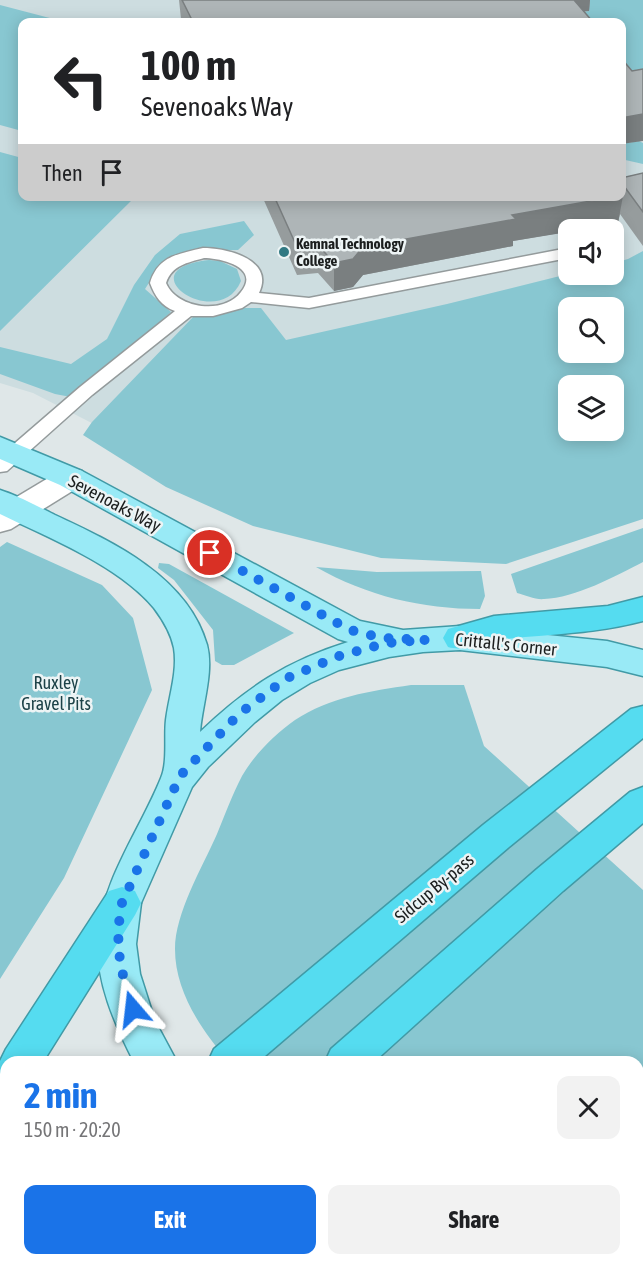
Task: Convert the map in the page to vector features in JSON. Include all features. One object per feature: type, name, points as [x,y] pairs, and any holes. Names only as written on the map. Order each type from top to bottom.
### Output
[{"type":"highway","points":[[460,638],[494,628],[608,618],[643,609]]},
{"type":"highway","name":"Sidcup By-pass","points":[[235,1056],[496,836],[643,719]]},
{"type":"highway","points":[[352,1056],[550,880],[643,802]]},
{"type":"highway","points":[[25,1056],[122,903]]},
{"type":"main road","name":"Sevenoaks Way","points":[[5,456],[71,478],[350,630],[382,638],[426,640]]},
{"type":"main road","points":[[6,510],[126,567],[157,590],[178,612],[186,627],[192,662],[191,679],[186,698],[180,776]]},
{"type":"main road","name":"Crittall's Corner","points":[[153,1056],[144,1044],[118,961],[118,922],[122,903],[180,776],[239,714],[287,678],[357,650],[387,643],[460,638],[607,654],[643,663]]},
{"type":"street","points":[[6,510],[71,478]]},
{"type":"lane","points":[[219,254],[245,263],[252,271],[255,279],[254,288],[247,297],[238,303],[214,311],[186,310],[172,305],[162,297],[157,288],[158,278],[163,269],[173,261],[187,256],[219,254]]},
{"type":"lane","points":[[247,297],[309,303],[558,255]]},
{"type":"lane","points":[[5,456],[186,310]]},
{"type":"shaded area","name":"Kemnal Technology College","points":[[0,0],[643,0],[643,495],[125,440],[33,393],[0,383]]},
{"type":"green space","points":[[587,0],[643,0],[643,96],[626,98],[626,18],[534,18],[589,11],[584,4]]},
{"type":"green space","points":[[0,5],[50,18],[18,18],[18,130],[0,125]]},
{"type":"green space","points":[[639,141],[643,143],[643,164],[626,160],[626,143]]},
{"type":"green space","points":[[0,152],[18,157],[18,201],[131,201],[0,331]]},
{"type":"green space","points":[[244,221],[254,235],[238,250],[191,251],[159,267],[145,289],[171,312],[76,398],[55,394],[0,374],[0,347],[71,364],[107,339],[134,285],[155,255],[180,234]]},
{"type":"green space","points":[[643,251],[643,519],[506,564],[381,558],[253,526],[166,487],[83,435],[92,422],[195,315],[238,308],[261,308],[286,340],[558,276],[558,285],[624,285],[624,260]]},
{"type":"green space","points":[[209,260],[220,261],[237,269],[241,281],[230,296],[215,301],[199,300],[184,294],[176,285],[175,275],[185,266]]},
{"type":"green space","points":[[643,528],[643,562],[632,568],[595,585],[556,598],[538,599],[517,593],[511,574]]},
{"type":"green space","name":"Ruxley Gravel Pits","points":[[7,542],[102,585],[133,618],[152,690],[64,878],[0,979],[0,547]]},
{"type":"green space","points":[[159,563],[169,564],[294,633],[234,665],[222,665],[215,661],[213,630],[174,580],[158,568]]},
{"type":"green space","points":[[316,567],[377,572],[481,571],[485,596],[480,609],[437,607],[375,593]]},
{"type":"green space","points":[[411,685],[464,685],[484,746],[643,890],[643,1056],[224,1056],[209,1037],[192,1010],[180,980],[176,965],[176,935],[190,891],[235,790],[247,768],[259,753],[295,720],[336,700]]},
{"type":"building","points":[[182,0],[574,0],[590,18],[191,18]]},
{"type":"building","points":[[626,64],[632,71],[643,69],[643,114],[626,117]]},
{"type":"building","points":[[643,173],[643,212],[626,189],[626,177]]},
{"type":"building","points":[[276,201],[591,201],[512,215],[516,219],[363,247],[353,259],[334,263],[318,245],[297,247]]},
{"type":"place","name":"Kemnal Technology College","points":[[284,252]]},
{"type":"route","points":[[133,1009],[118,961],[118,922],[122,903],[180,776],[239,714],[287,678],[357,650],[387,643],[426,640],[382,638],[350,630],[210,553]]}]
